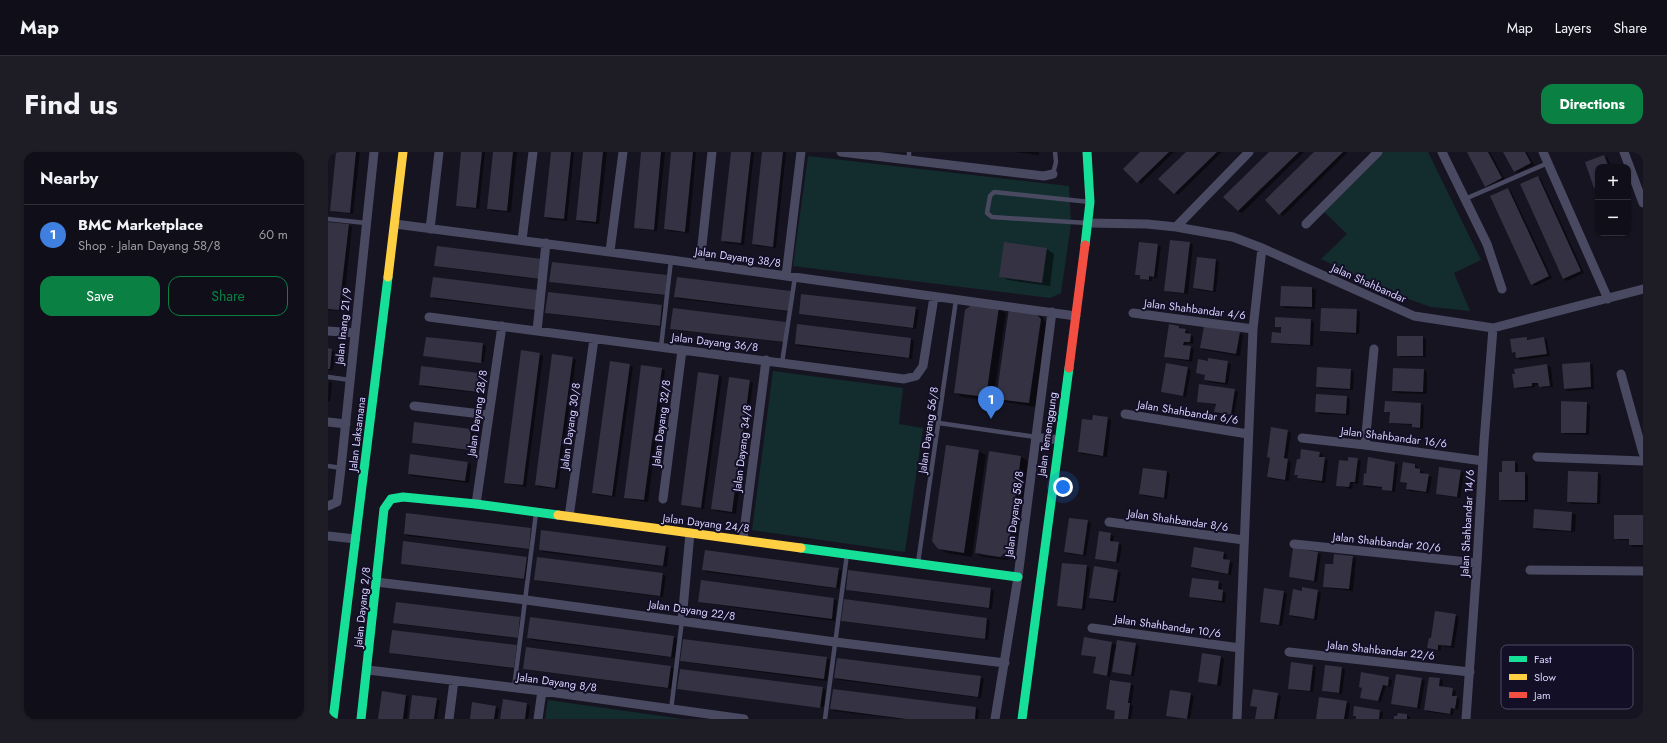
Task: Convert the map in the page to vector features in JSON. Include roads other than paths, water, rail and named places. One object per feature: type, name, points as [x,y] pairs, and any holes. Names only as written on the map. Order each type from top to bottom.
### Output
[{"type":"street","name":"Jalan Inang 21/9","points":[[328,506],[337,502],[374,152]]},
{"type":"street","name":"Jalan Laksamana","points":[[333,719],[396,224],[403,152]]},
{"type":"street","points":[[430,229],[439,152]]},
{"type":"street","points":[[522,240],[533,152]]},
{"type":"street","points":[[610,252],[623,152]]},
{"type":"street","points":[[700,264],[712,152]]},
{"type":"street","points":[[790,276],[801,152]]},
{"type":"street","points":[[841,152],[909,156],[1044,176],[1053,174]]},
{"type":"street","name":"Jalan Temenggung","points":[[1022,719],[1088,223],[1090,202],[1087,152]]},
{"type":"street","points":[[1176,227],[1249,152]]},
{"type":"street","points":[[1306,224],[1378,152]]},
{"type":"street","points":[[1442,152],[1487,244],[1502,289]]},
{"type":"street","points":[[1542,152],[1608,299]]},
{"type":"street","points":[[1624,152],[1643,203]]},
{"type":"street","name":"Jalan Shahbandar","points":[[1088,223],[1147,224],[1176,227],[1233,237],[1262,248],[1414,316],[1493,328],[1643,289]]},
{"type":"street","name":"Jalan Dayang 38/8","points":[[396,224],[790,276],[1076,316]]},
{"type":"street","points":[[537,331],[546,243]]},
{"type":"street","points":[[1237,719],[1253,329],[1262,248]]},
{"type":"street","name":"Jalan Dayang 36/8","points":[[429,317],[904,379],[916,376],[923,366],[934,297]]},
{"type":"street","name":"Jalan Dayang 58/8","points":[[996,719],[1018,577],[1052,312]]},
{"type":"street","name":"Jalan Shahbandar 4/6","points":[[1133,313],[1253,329]]},
{"type":"street","name":"Jalan Dayang 28/8","points":[[476,504],[502,326]]},
{"type":"street","name":"Jalan Shahbandar 14/6","points":[[1466,719],[1493,328]]},
{"type":"street","points":[[328,331],[354,333]]},
{"type":"street","name":"Jalan Dayang 30/8","points":[[569,517],[594,339]]},
{"type":"street","points":[[1365,445],[1374,349]]},
{"type":"street","name":"Jalan Dayang 32/8","points":[[663,499],[682,350]]},
{"type":"street","name":"Jalan Dayang 34/8","points":[[744,539],[766,360]]},
{"type":"street","points":[[1621,374],[1643,453]]},
{"type":"street","points":[[414,406],[489,415]]},
{"type":"street","name":"Jalan Shahbandar 6/6","points":[[1125,414],[1248,434]]},
{"type":"street","points":[[328,422],[346,424]]},
{"type":"street","points":[[1036,437],[1059,440]]},
{"type":"street","name":"Jalan Shahbandar 16/6","points":[[1302,438],[1483,461]]},
{"type":"street","points":[[1537,457],[1643,461]]},
{"type":"street","name":"Jalan Dayang 24/8","points":[[391,498],[403,497],[476,504],[1018,577]]},
{"type":"street","name":"Jalan Dayang 2/8","points":[[361,719],[368,670],[384,509],[391,498]]},
{"type":"street","name":"Jalan Shahbandar 8/6","points":[[1109,522],[1244,540]]},
{"type":"street","points":[[682,620],[690,533]]},
{"type":"street","points":[[328,536],[356,539]]},
{"type":"street","name":"Jalan Shahbandar 20/6","points":[[1294,544],[1477,563]]},
{"type":"street","points":[[1530,570],[1643,571]]},
{"type":"street","name":"Jalan Dayang 22/8","points":[[376,582],[682,620],[835,642],[1005,663]]},
{"type":"street","name":"Jalan Shahbandar 10/6","points":[[1092,628],[1240,648]]},
{"type":"street","name":"Jalan Shahbandar 22/6","points":[[1289,652],[1470,672]]},
{"type":"street","name":"Jalan Dayang 8/8","points":[[368,670],[542,691],[725,718],[744,719]]},
{"type":"street","points":[[449,719],[454,681]]},
{"type":"street","points":[[538,719],[542,691]]},
{"type":"lane","points":[[1053,174],[1056,162],[1055,152]]},
{"type":"lane","points":[[1465,199],[1548,163]]},
{"type":"lane","points":[[1088,223],[992,217],[987,213],[990,196],[994,192],[1090,202]]},
{"type":"lane","points":[[328,219],[366,223]]},
{"type":"lane","points":[[661,348],[671,260]]},
{"type":"lane","points":[[782,363],[790,276]]},
{"type":"lane","name":"Jalan Dayang 56/8","points":[[918,563],[956,300]]},
{"type":"lane","points":[[328,377],[350,380]]},
{"type":"lane","points":[[939,423],[1036,437]]},
{"type":"lane","points":[[328,466],[341,468]]},
{"type":"lane","points":[[514,688],[536,512]]},
{"type":"lane","points":[[825,719],[847,554]]},
{"type":"lane","points":[[670,710],[682,620]]},
{"type":"place","name":"BMC Marketplace","points":[[991,419]]}]
